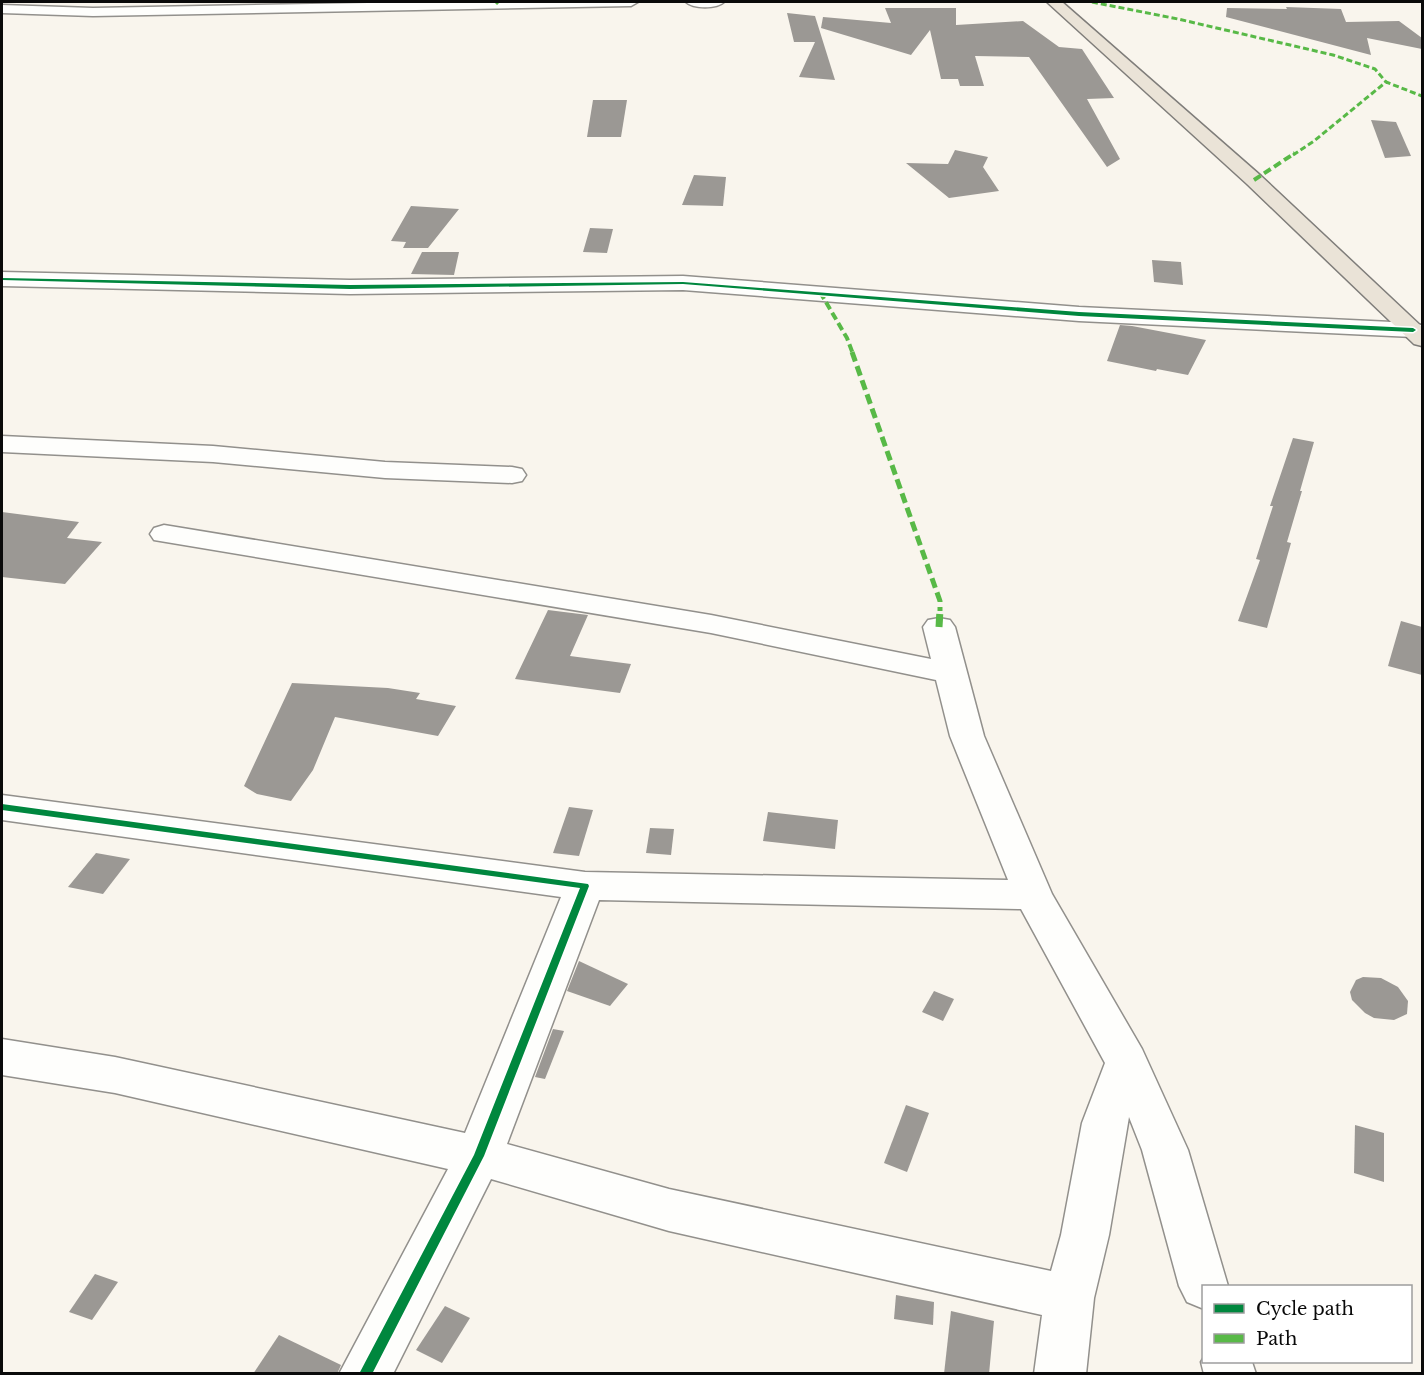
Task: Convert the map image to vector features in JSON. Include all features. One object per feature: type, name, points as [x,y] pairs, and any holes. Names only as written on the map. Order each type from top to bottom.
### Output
[{"type":"main road","points":[[1054,2],[1254,180],[1418,335]]},
{"type":"street","points":[[2,9],[631,2]]},
{"type":"street","points":[[693,2],[717,2]]},
{"type":"street","points":[[2,279],[350,288],[683,283],[1090,315],[1418,335]]},
{"type":"street","points":[[2,444],[213,454],[385,470],[512,475]]},
{"type":"street","points":[[164,534],[711,624],[951,674]]},
{"type":"street","points":[[939,627],[967,736],[1033,895],[1127,1062],[1165,1150],[1203,1285]]},
{"type":"street","points":[[2,807],[585,886],[1033,895]]},
{"type":"street","points":[[365,1374],[479,1156],[585,886]]},
{"type":"street","points":[[2,1057],[115,1075],[479,1156],[669,1210],[1069,1298]]},
{"type":"street","points":[[1060,1374],[1069,1298],[1085,1235],[1104,1123],[1127,1062]]},
{"type":"building","points":[[1286,7],[1341,9],[1346,22],[1399,21],[1422,38],[1422,49],[1367,38],[1371,55],[1226,17],[1227,8],[1287,9]]},
{"type":"building","points":[[885,8],[956,8],[956,25],[1023,21],[1059,47],[1082,49],[1114,98],[1087,99],[1120,159],[1107,167],[1029,57],[975,56],[984,86],[960,86],[958,79],[941,79],[930,30],[911,55],[821,28],[823,17],[891,23]]},
{"type":"building","points":[[787,13],[815,16],[835,80],[799,77],[815,42],[794,42]]},
{"type":"building","points":[[593,100],[627,100],[621,137],[587,137]]},
{"type":"building","points":[[1371,120],[1396,122],[1411,156],[1385,158]]},
{"type":"building","points":[[955,150],[988,157],[983,167],[999,191],[949,198],[906,163],[948,164]]},
{"type":"building","points":[[694,175],[726,177],[723,206],[682,205]]},
{"type":"building","points":[[411,206],[459,209],[428,248],[403,248],[406,242],[391,241]]},
{"type":"building","points":[[590,228],[613,229],[607,253],[583,252]]},
{"type":"building","points":[[422,252],[459,252],[454,275],[411,274]]},
{"type":"building","points":[[1152,260],[1181,262],[1183,285],[1154,282]]},
{"type":"building","points":[[1120,325],[1206,340],[1188,375],[1157,369],[1156,371],[1107,361]]},
{"type":"building","points":[[1293,438],[1314,442],[1287,542],[1291,543],[1267,628],[1238,621],[1260,560],[1256,559],[1273,506],[1270,506]]},
{"type":"building","points":[[2,512],[79,522],[67,538],[102,542],[65,584],[2,577]]},
{"type":"building","points":[[548,610],[588,615],[570,656],[631,664],[620,693],[515,679]]},
{"type":"building","points":[[1401,621],[1422,627],[1422,675],[1388,666]]},
{"type":"building","points":[[292,683],[388,688],[420,693],[416,699],[456,706],[438,736],[335,717],[313,770],[291,801],[257,794],[244,786]]},
{"type":"building","points":[[569,807],[593,810],[579,856],[553,853]]},
{"type":"building","points":[[768,812],[838,820],[835,849],[763,841]]},
{"type":"building","points":[[650,828],[674,829],[671,855],[646,853]]},
{"type":"building","points":[[96,853],[130,859],[103,894],[68,887]]},
{"type":"building","points":[[579,961],[628,984],[610,1006],[567,991]]},
{"type":"building","points":[[1363,977],[1381,978],[1398,987],[1408,1001],[1407,1014],[1394,1020],[1374,1018],[1365,1013],[1352,1000],[1350,992],[1356,980]]},
{"type":"building","points":[[934,991],[954,999],[943,1021],[922,1012]]},
{"type":"building","points":[[553,1029],[564,1031],[545,1079],[535,1077]]},
{"type":"building","points":[[906,1105],[929,1113],[907,1172],[884,1163]]},
{"type":"building","points":[[1355,1125],[1384,1133],[1384,1182],[1354,1173]]},
{"type":"building","points":[[95,1274],[118,1282],[92,1320],[69,1312]]},
{"type":"building","points":[[896,1295],[934,1302],[933,1325],[894,1319]]},
{"type":"building","points":[[445,1306],[470,1318],[442,1363],[416,1350]]},
{"type":"building","points":[[951,1311],[994,1321],[989,1374],[944,1374]]},
{"type":"building","points":[[279,1335],[341,1365],[337,1374],[253,1374]]},
{"type":"marked path","points":[[1092,2],[1178,19],[1333,55],[1375,69],[1386,82]]},
{"type":"marked path","points":[[1254,180],[1314,141],[1386,82],[1422,96]]},
{"type":"marked path","points":[[820,292],[847,338],[940,601],[939,627]]},
{"type":"cycle path","points":[[2,279],[350,287],[683,283],[1079,314],[1413,330]]},
{"type":"cycle path","points":[[2,807],[585,886],[479,1156],[365,1374]]}]
